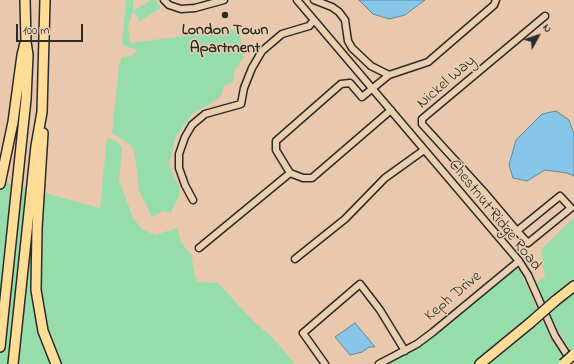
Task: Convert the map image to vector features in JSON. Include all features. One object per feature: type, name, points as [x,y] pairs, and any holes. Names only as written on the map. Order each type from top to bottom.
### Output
[{"type":"highway","points":[[0,347],[26,108],[28,55],[26,42],[25,0]]},
{"type":"highway","points":[[45,0],[42,112],[43,147],[37,222],[36,290],[40,323],[48,347],[56,364]]},
{"type":"highway","points":[[0,184],[16,105],[22,55],[26,42]]},
{"type":"highway","points":[[13,364],[36,146],[42,112]]},
{"type":"highway","points":[[564,294],[574,282]]},
{"type":"highway","points":[[480,364],[574,286]]},
{"type":"highway","points":[[563,364],[574,354]]},
{"type":"street","points":[[164,0],[169,5],[181,9],[195,8],[224,0]]},
{"type":"street","name":"Chestnut Ridge Road","points":[[297,0],[519,261],[528,275],[555,336],[573,364]]},
{"type":"street","points":[[314,0],[332,7],[339,12],[345,20],[348,41],[352,48],[371,66],[390,75]]},
{"type":"street","points":[[391,110],[312,178],[303,178],[290,173],[276,150],[276,141],[341,84],[350,82],[362,98],[390,75],[428,62],[494,5],[497,0]]},
{"type":"street","name":"Nickel Way","points":[[517,231],[560,196],[571,208],[529,243],[517,231],[484,192],[422,124],[422,119],[545,16]]},
{"type":"street","points":[[193,200],[185,185],[179,168],[179,154],[185,137],[192,125],[205,114],[241,104],[244,88],[252,68],[262,51],[282,34],[308,26],[314,20]]},
{"type":"street","points":[[295,259],[345,219],[386,178],[424,150]]},
{"type":"street","points":[[199,248],[290,173]]},
{"type":"street","name":"Keph Drive","points":[[379,364],[405,351],[432,332],[519,261]]},
{"type":"street","points":[[325,364],[303,333],[360,284],[380,310],[405,351]]},
{"type":"green space","points":[[126,0],[133,0],[133,12],[128,27],[130,43],[239,29],[244,57],[235,70],[233,82],[224,86],[222,94],[218,99],[193,113],[176,136],[169,165],[179,187],[180,195],[171,213],[163,211],[152,217],[139,190],[135,154],[131,145],[112,133],[119,65],[122,57],[132,56],[137,50],[122,45]]},
{"type":"green space","points":[[151,0],[156,0],[161,8],[140,21],[133,11]]},
{"type":"green space","points":[[107,137],[117,142],[122,148],[119,180],[133,218],[142,229],[155,235],[177,228],[181,242],[192,256],[193,269],[197,282],[218,283],[254,322],[271,336],[295,364],[0,364],[0,181],[100,208]]},
{"type":"green space","points":[[574,217],[574,356],[553,322],[535,282],[545,278],[541,250]]},
{"type":"green space","points":[[511,267],[519,269],[551,339],[570,364],[379,364],[405,351]]},
{"type":"water","points":[[359,0],[425,0],[405,15],[389,19],[373,14]]},
{"type":"water","points":[[556,111],[569,120],[574,134],[574,176],[567,173],[545,170],[527,181],[513,178],[509,165],[516,140],[542,114]]},
{"type":"water","points":[[355,323],[375,347],[369,347],[362,352],[350,355],[335,337]]},
{"type":"place","name":"London Town Apartment","points":[[225,15]]}]
